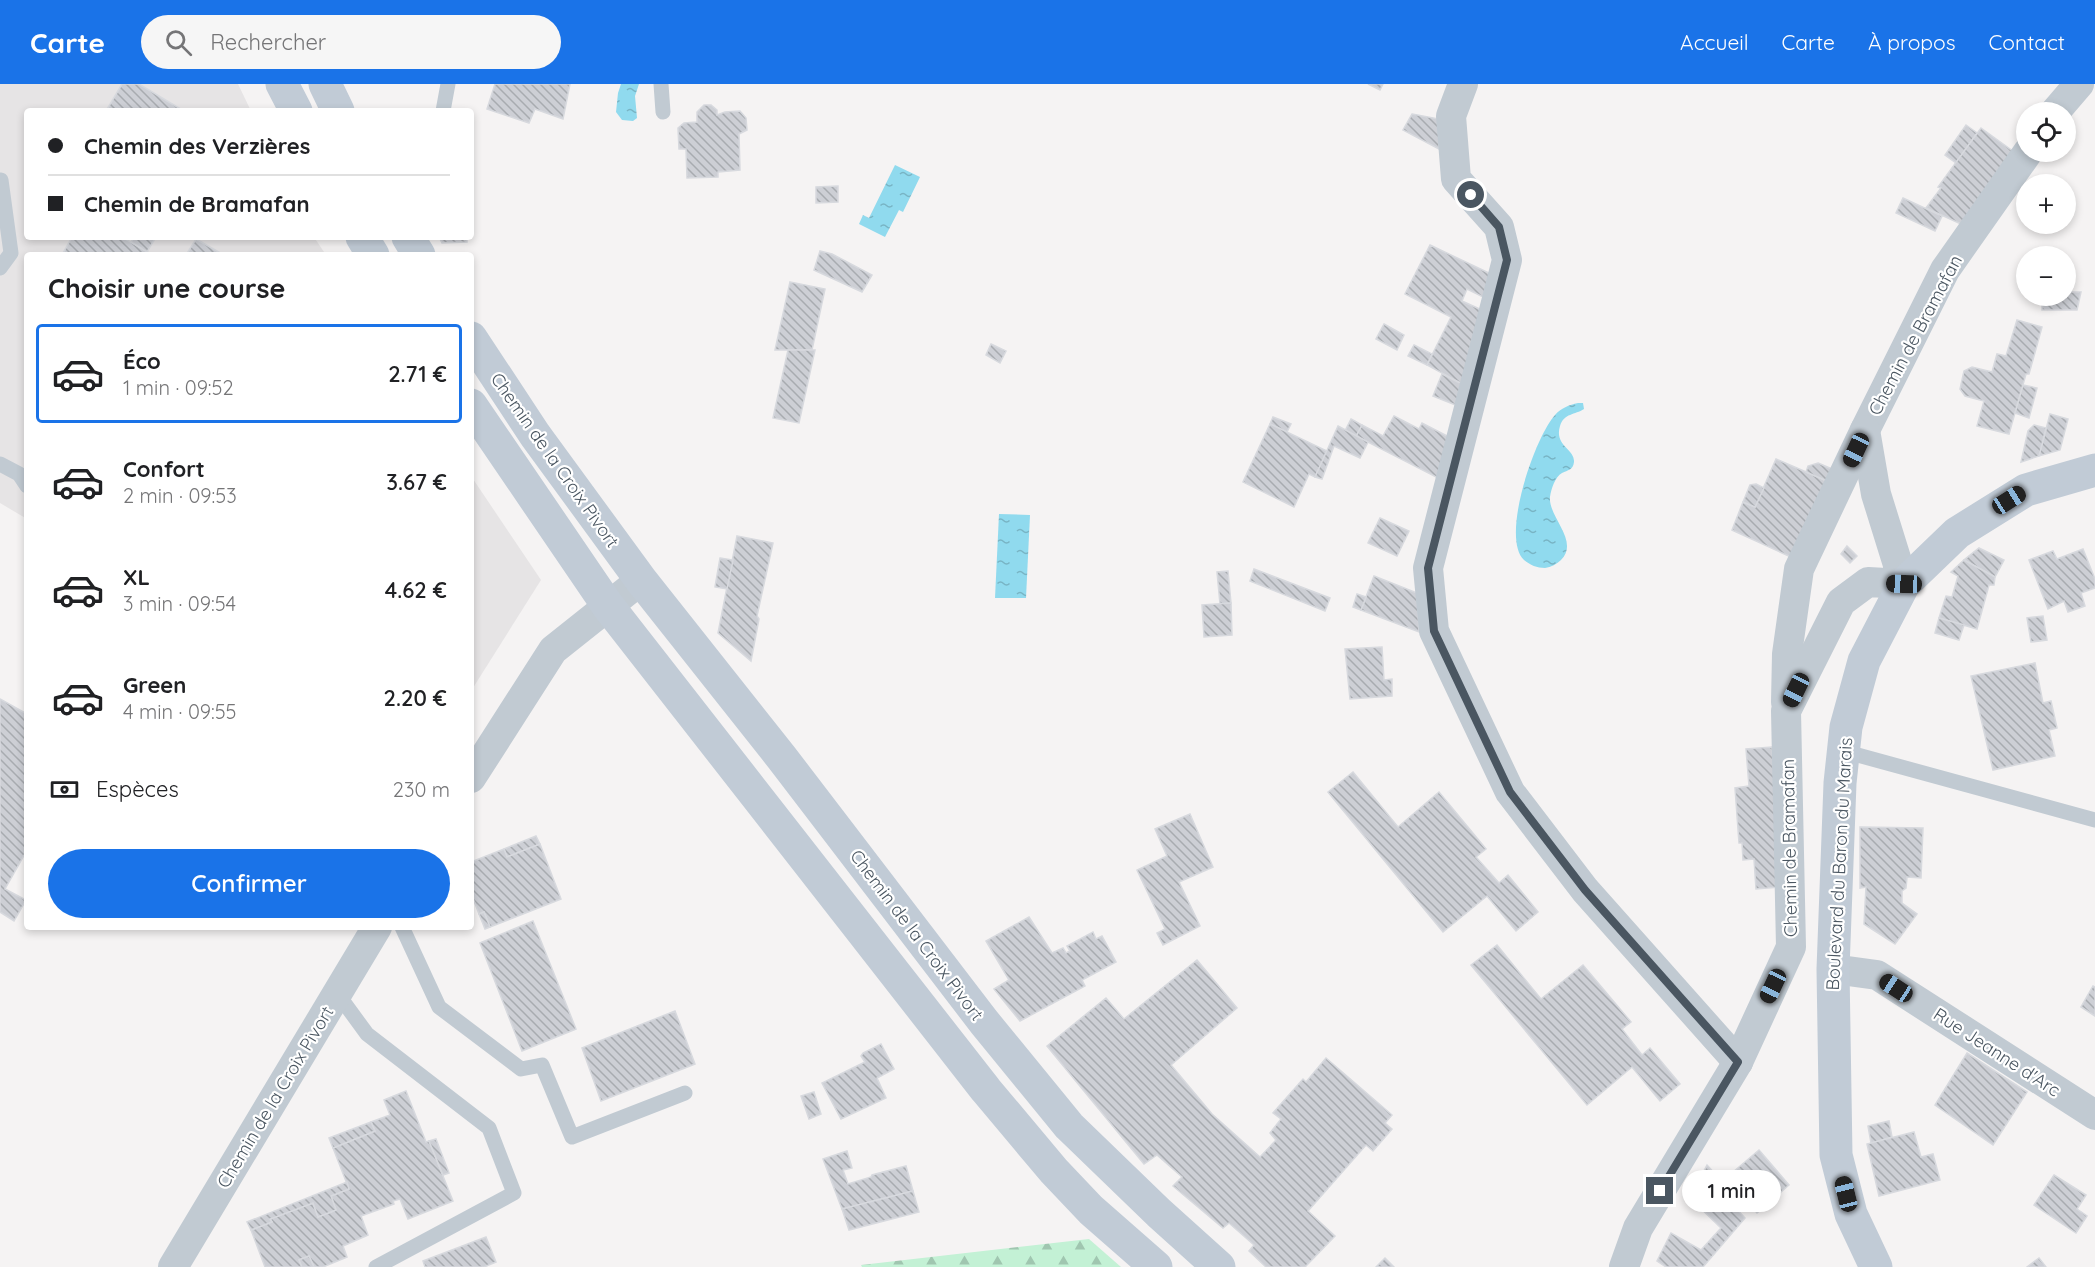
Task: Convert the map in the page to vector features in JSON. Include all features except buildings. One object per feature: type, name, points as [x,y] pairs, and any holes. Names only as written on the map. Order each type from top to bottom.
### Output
[{"type":"main road","points":[[282,84],[294,108]]},
{"type":"main road","points":[[325,84],[337,108]]},
{"type":"main road","name":"Chemin de la Croix Pivort","points":[[474,343],[535,435],[641,580],[782,758],[984,1022],[1069,1126],[1219,1267]]},
{"type":"main road","name":"Chemin de la Croix Pivort","points":[[474,409],[608,606],[986,1090],[1054,1171],[1091,1210],[1156,1267]]},
{"type":"main road","name":"Boulevard du Baron du Marais","points":[[1876,1267],[1851,1214],[1836,1155],[1833,969],[1840,794],[1846,727],[1864,660],[1904,584],[1957,533],[2026,490],[2095,470]]},
{"type":"street","points":[[1463,84],[1451,116],[1456,179],[1499,227],[1507,260],[1428,568],[1434,631],[1510,792],[1585,890],[1738,1062]]},
{"type":"street","points":[[2064,102],[2079,84]]},
{"type":"street","name":"Chemin de Bramafan","points":[[1624,1267],[1638,1228],[1738,1062],[1791,947],[1787,654],[1799,569],[1945,270],[2021,162]]},
{"type":"street","name":"Chemin de Bramafan","points":[[1786,711],[1841,602],[1868,582],[1904,584],[1876,494],[1865,430]]},
{"type":"street","points":[[474,773],[554,650],[641,580]]},
{"type":"street","name":"Chemin de la Croix Pivort","points":[[173,1267],[374,930]]},
{"type":"street","name":"Rue Jeanne d'Arc","points":[[1833,969],[1877,975],[2095,1115]]},
{"type":"lane","points":[[444,108],[448,84]]},
{"type":"lane","points":[[661,84],[663,112]]},
{"type":"lane","points":[[0,268],[10,253],[1,180]]},
{"type":"lane","points":[[0,464],[19,474],[24,482]]},
{"type":"lane","points":[[1844,751],[2095,820]]},
{"type":"lane","points":[[403,930],[439,1007],[521,1069],[542,1065],[572,1137],[685,1093]]},
{"type":"lane","points":[[337,993],[367,1034],[489,1128],[514,1193],[376,1267]]},
{"type":"shaded area","points":[[0,84],[238,84],[250,108],[24,108],[24,240],[316,240],[324,252],[24,252],[24,517],[0,503]]},
{"type":"shaded area","points":[[474,480],[541,580],[474,686]]},
{"type":"green space","points":[[1089,1239],[1121,1267],[862,1267],[861,1265]]},
{"type":"water","points":[[621,84],[639,84],[635,96],[637,118],[633,121],[622,120],[616,112]]},
{"type":"water","points":[[895,165],[920,177],[903,212],[899,210],[885,237],[859,224],[863,215],[869,218]]},
{"type":"water","points":[[1583,403],[1584,409],[1564,419],[1559,433],[1562,443],[1573,458],[1573,467],[1557,477],[1550,497],[1554,513],[1565,537],[1566,553],[1554,565],[1545,568],[1536,567],[1524,560],[1518,548],[1516,531],[1523,487],[1538,444],[1547,427],[1560,410]]},
{"type":"water","points":[[999,514],[1030,515],[1026,598],[995,598]]},
{"type":"route","points":[[1471,195],[1499,227],[1507,260],[1428,568],[1434,631],[1510,792],[1585,890],[1738,1062],[1660,1191]]}]
